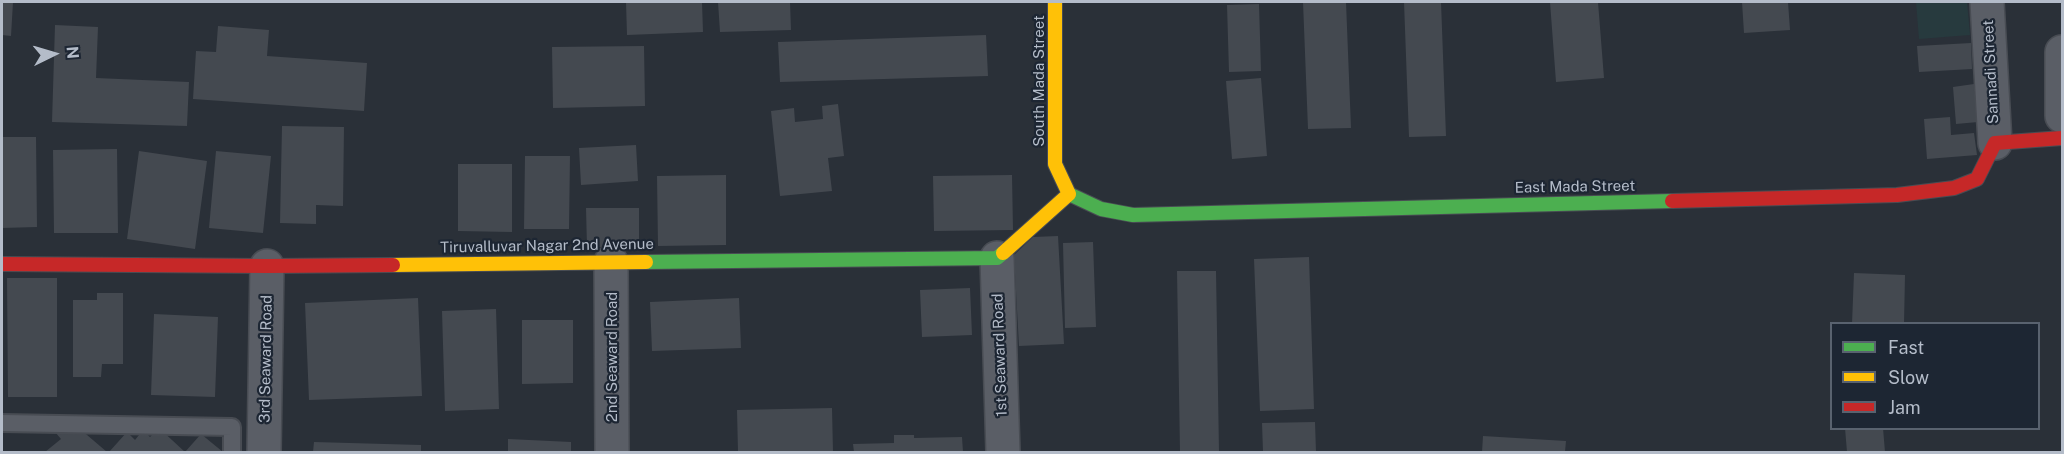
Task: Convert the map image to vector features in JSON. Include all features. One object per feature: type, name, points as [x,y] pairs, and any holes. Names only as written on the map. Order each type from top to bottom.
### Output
[{"type":"street","name":"South Mada Street","points":[[1055,2],[1055,164],[1069,194]]},
{"type":"street","name":"Sannadi Street","points":[[1987,2],[1995,143]]},
{"type":"street","points":[[2062,52],[2062,116]]},
{"type":"street","points":[[1995,143],[2062,138]]},
{"type":"street","name":"East Mada Street","points":[[1069,194],[1101,209],[1133,215],[1897,195],[1954,188],[1977,179],[1995,143]]},
{"type":"street","points":[[997,258],[1069,194]]},
{"type":"street","name":"Tiruvalluvar Nagar 2nd Avenue","points":[[2,264],[267,266],[997,258]]},
{"type":"street","name":"1st Seaward Road","points":[[997,258],[1003,453]]},
{"type":"street","name":"2nd Seaward Road","points":[[611,262],[612,453]]},
{"type":"street","name":"3rd Seaward Road","points":[[264,453],[267,266]]},
{"type":"lane","points":[[2,423],[232,427],[232,453]]},
{"type":"green space","points":[[1916,2],[1967,2],[1970,35],[1919,39]]},
{"type":"building","points":[[2,2],[13,2],[11,36],[2,35]]},
{"type":"building","points":[[626,2],[702,2],[703,32],[627,35]]},
{"type":"building","points":[[718,2],[790,2],[791,30],[720,32]]},
{"type":"building","points":[[1303,2],[1346,2],[1351,128],[1308,129]]},
{"type":"building","points":[[1404,2],[1441,2],[1446,136],[1409,137]]},
{"type":"building","points":[[1550,2],[1598,2],[1604,78],[1556,82]]},
{"type":"building","points":[[1742,2],[1788,2],[1790,30],[1744,33]]},
{"type":"building","points":[[1259,4],[1261,71],[1229,72],[1227,5]]},
{"type":"building","points":[[55,25],[98,27],[96,78],[189,82],[187,126],[52,122]]},
{"type":"building","points":[[218,26],[269,30],[267,56],[367,63],[364,111],[193,99],[196,51],[216,52]]},
{"type":"building","points":[[986,35],[988,76],[780,82],[778,42]]},
{"type":"building","points":[[1971,43],[1972,69],[1919,72],[1917,46]]},
{"type":"building","points":[[644,46],[645,106],[553,108],[552,47]]},
{"type":"building","points":[[1261,78],[1267,156],[1232,159],[1226,81]]},
{"type":"building","points":[[1974,84],[1978,122],[1956,124],[1953,87]]},
{"type":"building","points":[[838,104],[844,156],[828,158],[832,191],[780,196],[771,111],[794,108],[795,122],[823,119],[822,106]]},
{"type":"building","points":[[1950,117],[1951,135],[1974,133],[1977,155],[1927,159],[1924,119]]},
{"type":"building","points":[[282,126],[344,127],[343,206],[316,205],[316,224],[280,223]]},
{"type":"building","points":[[2,137],[36,137],[37,227],[2,228]]},
{"type":"building","points":[[636,145],[638,181],[581,185],[579,148]]},
{"type":"building","points":[[117,149],[118,233],[54,233],[53,150]]},
{"type":"building","points":[[139,151],[207,161],[195,249],[127,239]]},
{"type":"building","points":[[216,151],[271,156],[263,233],[209,228]]},
{"type":"building","points":[[525,156],[570,156],[569,229],[524,229]]},
{"type":"building","points":[[458,164],[512,164],[512,232],[458,231]]},
{"type":"building","points":[[726,175],[726,245],[658,246],[657,176]]},
{"type":"building","points":[[1012,175],[1013,230],[934,231],[933,176]]},
{"type":"building","points":[[586,208],[639,208],[639,247],[587,247]]},
{"type":"building","points":[[1058,236],[1064,344],[1019,346],[1014,255],[1033,237]]},
{"type":"building","points":[[1093,242],[1096,327],[1065,328],[1063,243]]},
{"type":"building","points":[[1309,257],[1314,409],[1260,411],[1254,259]]},
{"type":"building","points":[[1177,271],[1216,271],[1219,452],[1180,452]]},
{"type":"building","points":[[1854,273],[1905,275],[1904,322],[1852,322]]},
{"type":"building","points":[[7,278],[57,278],[57,397],[8,397]]},
{"type":"building","points":[[970,288],[972,335],[922,337],[920,290]]},
{"type":"building","points":[[97,293],[123,293],[123,364],[102,364],[101,377],[73,377],[73,300],[97,300]]},
{"type":"building","points":[[418,298],[422,396],[309,400],[305,303]]},
{"type":"building","points":[[739,298],[741,348],[652,351],[650,302]]},
{"type":"building","points":[[496,309],[499,409],[445,411],[442,311]]},
{"type":"building","points":[[154,314],[218,317],[215,397],[151,395]]},
{"type":"building","points":[[522,320],[573,320],[573,383],[522,384]]},
{"type":"building","points":[[832,408],[833,452],[738,452],[737,410]]},
{"type":"building","points":[[1315,422],[1316,452],[1263,452],[1262,423]]},
{"type":"building","points":[[159,428],[185,452],[109,452],[127,432],[135,440],[143,430],[150,437]]},
{"type":"building","points":[[80,429],[107,452],[45,452],[61,439],[55,432]]},
{"type":"building","points":[[1845,430],[1883,430],[1885,452],[1847,452]]},
{"type":"building","points":[[201,434],[223,452],[185,452]]},
{"type":"building","points":[[894,435],[914,435],[914,438],[962,437],[963,452],[854,452],[853,444],[894,443]]},
{"type":"building","points":[[1483,436],[1566,441],[1565,452],[1482,452]]},
{"type":"building","points":[[508,439],[571,442],[571,452],[508,452]]},
{"type":"building","points":[[314,442],[421,445],[421,452],[313,452]]},
{"type":"traffic: fast","points":[[1069,194],[1101,209],[1133,215],[1672,201]]},
{"type":"traffic: fast","points":[[646,262],[997,258],[1003,253]]},
{"type":"traffic: slow","points":[[1055,2],[1055,164],[1069,194]]},
{"type":"traffic: slow","points":[[1003,253],[1069,194]]},
{"type":"traffic: slow","points":[[393,265],[646,262]]},
{"type":"traffic: jam","points":[[1672,201],[1897,195],[1954,188],[1977,179],[1995,143],[2062,138]]},
{"type":"traffic: jam","points":[[2,264],[393,265]]}]
